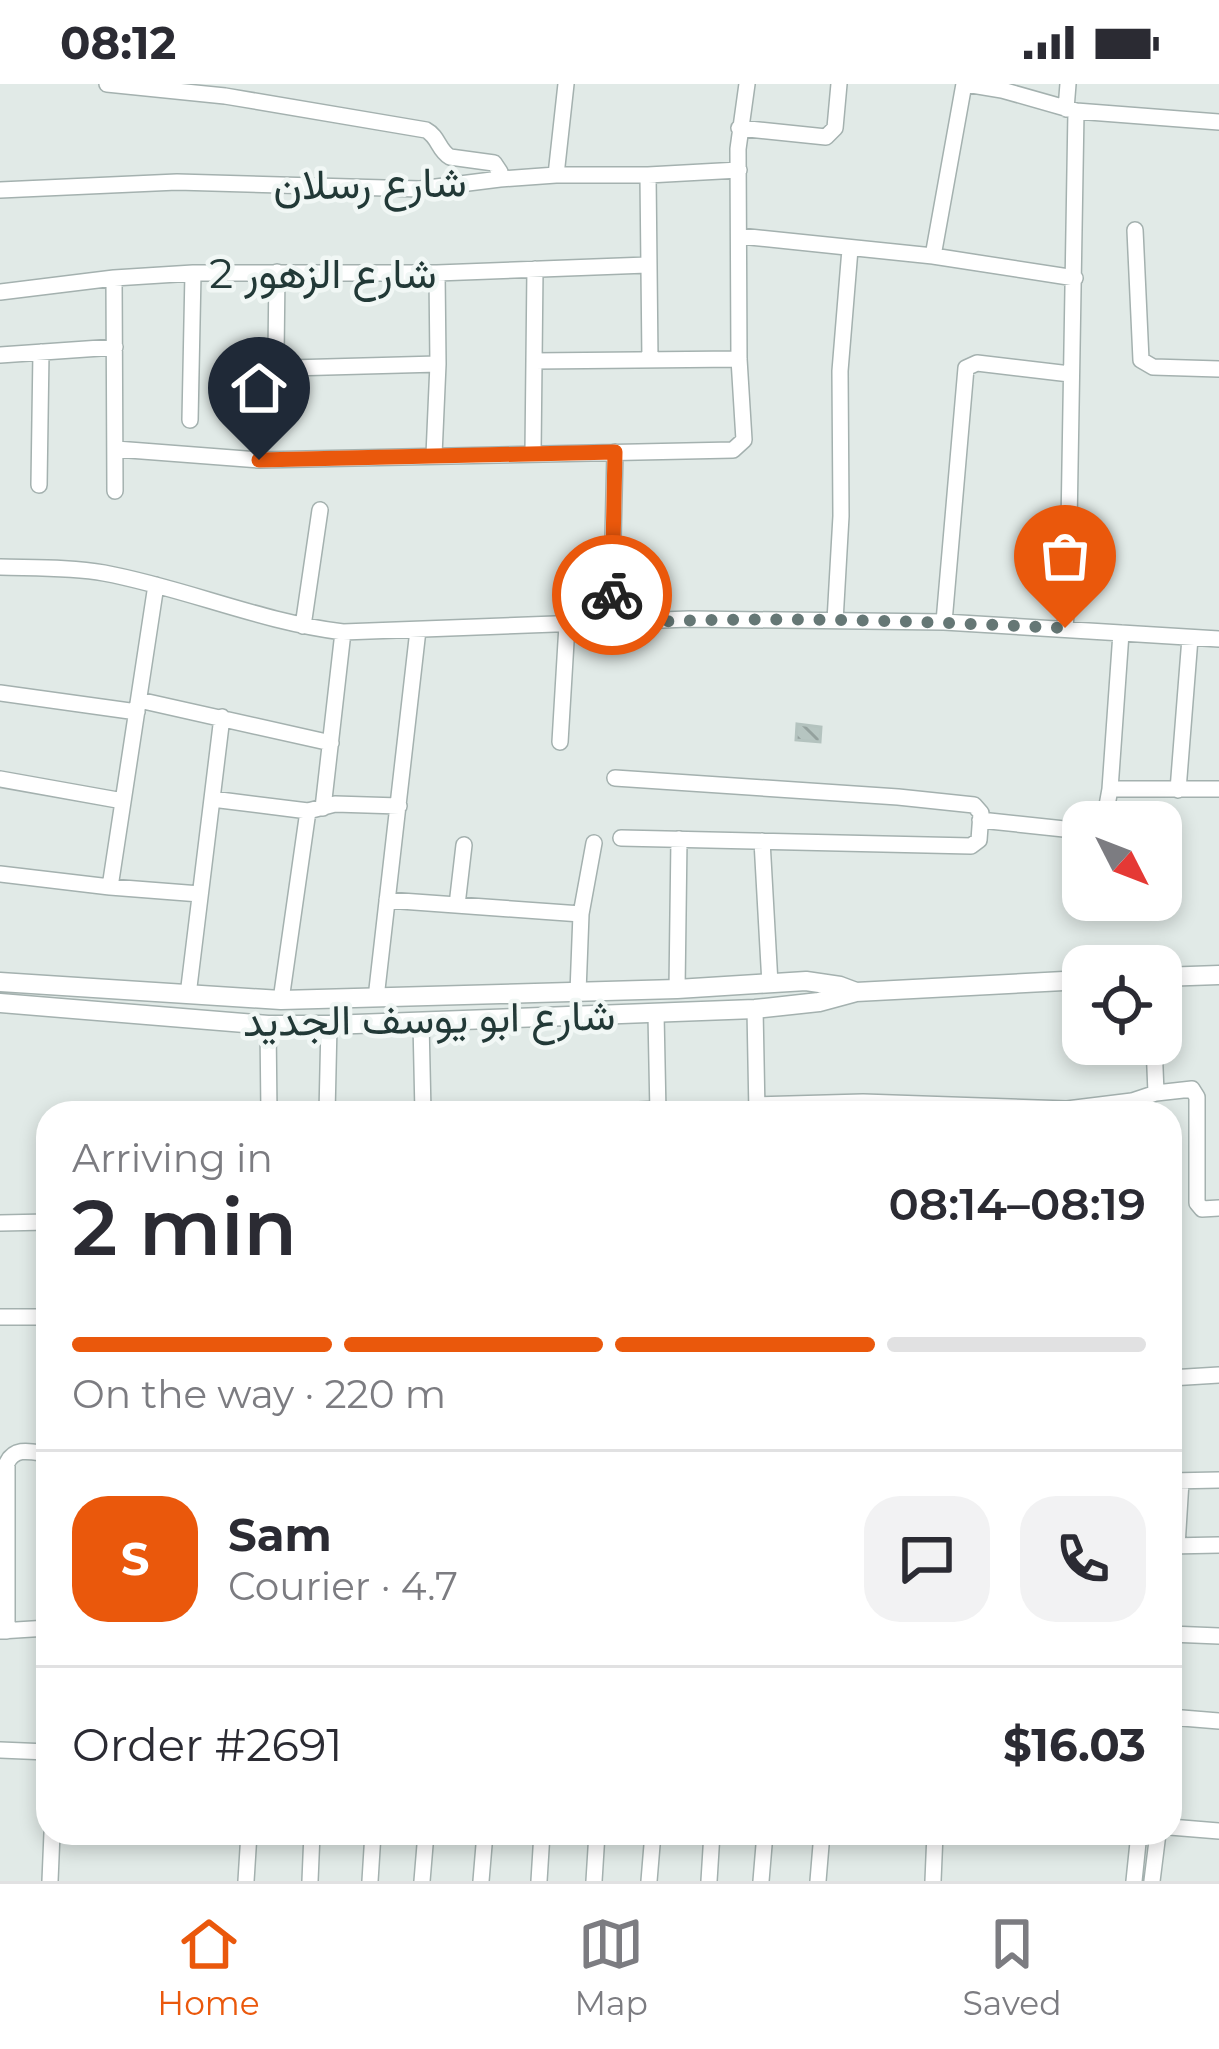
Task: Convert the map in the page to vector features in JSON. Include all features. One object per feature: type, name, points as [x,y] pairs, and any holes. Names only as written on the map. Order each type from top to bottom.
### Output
[{"type":"street","points":[[106,84],[226,90],[426,130],[450,158],[494,163],[500,178]]},
{"type":"street","points":[[556,175],[566,84]]},
{"type":"street","points":[[116,449],[259,460],[733,451],[744,440],[739,128],[747,84]]},
{"type":"street","points":[[739,128],[823,138],[835,128],[838,84]]},
{"type":"street","points":[[933,256],[965,84],[1002,89],[1071,110],[1219,122]]},
{"type":"street","points":[[1065,628],[1075,278],[1068,84]]},
{"type":"street","name":"شارع رسلان","points":[[0,190],[177,182],[420,189],[500,178],[739,170]]},
{"type":"street","points":[[648,175],[650,359]]},
{"type":"street","points":[[1135,230],[1141,360],[1153,367],[1219,369]]},
{"type":"street","points":[[740,236],[933,256],[1075,278]]},
{"type":"street","points":[[835,621],[841,371],[850,249]]},
{"type":"street","name":"شارع الزهور 2","points":[[0,292],[193,273],[437,273],[647,265]]},
{"type":"street","points":[[533,453],[535,269]]},
{"type":"street","points":[[277,272],[276,355],[290,368],[438,364]]},
{"type":"street","points":[[190,420],[193,273]]},
{"type":"street","points":[[434,455],[437,273]]},
{"type":"street","points":[[114,278],[115,491]]},
{"type":"street","points":[[0,355],[115,347]]},
{"type":"street","points":[[39,484],[41,352]]},
{"type":"street","points":[[534,361],[740,359]]},
{"type":"street","points":[[944,622],[966,368],[977,363],[1070,374]]},
{"type":"street","points":[[611,624],[615,452]]},
{"type":"street","points":[[303,626],[320,510]]},
{"type":"street","points":[[0,567],[100,572],[303,626],[343,632],[688,619],[944,622],[1219,639]]},
{"type":"street","points":[[110,887],[156,585]]},
{"type":"street","points":[[560,742],[567,626]]},
{"type":"street","points":[[376,998],[418,629]]},
{"type":"street","points":[[281,1000],[331,743],[343,632]]},
{"type":"street","points":[[1107,801],[1121,634]]},
{"type":"street","points":[[1178,790],[1190,638]]},
{"type":"street","points":[[0,693],[222,717],[331,743]]},
{"type":"street","points":[[188,995],[222,717]]},
{"type":"street","points":[[0,778],[124,801]]},
{"type":"street","points":[[615,778],[898,797],[980,809],[977,843],[971,846],[621,838]]},
{"type":"street","points":[[1109,789],[1219,789]]},
{"type":"street","points":[[212,799],[316,809],[335,804],[399,806]]},
{"type":"street","points":[[980,820],[1062,829]]},
{"type":"street","points":[[677,989],[679,839]]},
{"type":"street","points":[[762,841],[780,983],[798,991],[794,1004],[788,1006]]},
{"type":"street","points":[[578,992],[581,914],[594,843]]},
{"type":"street","points":[[458,905],[464,844]]},
{"type":"street","points":[[0,874],[200,894]]},
{"type":"street","points":[[387,900],[581,914]]},
{"type":"street","points":[[1182,976],[1219,975]]},
{"type":"street","name":"شارع ابو يوسف الجديد","points":[[0,1003],[268,1024],[329,1024],[755,1009],[819,1002],[856,992],[1062,981]]},
{"type":"street","name":"شارع ابو يوسف الجديد","points":[[0,982],[281,1000],[823,982],[856,992]]},
{"type":"street","points":[[67,1006],[68,986]]},
{"type":"street","points":[[755,1009],[757,1101]]},
{"type":"street","points":[[656,1014],[658,1101]]},
{"type":"street","points":[[422,1022],[423,1101]]},
{"type":"street","points":[[268,1024],[269,1101]]},
{"type":"street","points":[[327,1101],[329,1024]]},
{"type":"street","points":[[1155,1065],[1156,1093]]},
{"type":"street","points":[[1142,1101],[1156,1093],[1188,1089],[1197,1096],[1197,1203],[1202,1209],[1218,1208]]},
{"type":"street","points":[[0,1223],[36,1222]]},
{"type":"street","points":[[0,1317],[36,1317]]},
{"type":"street","points":[[1182,1377],[1219,1375]]},
{"type":"street","points":[[36,1453],[20,1451],[7,1463],[4,1631],[36,1629]]},
{"type":"street","points":[[1182,1481],[1219,1480]]},
{"type":"street","points":[[1182,1546],[1219,1545]]},
{"type":"street","points":[[1182,1634],[1219,1636]]},
{"type":"street","points":[[1182,1718],[1219,1721]]},
{"type":"street","points":[[0,1750],[36,1752]]},
{"type":"street","points":[[1182,1828],[1219,1831]]},
{"type":"street","points":[[50,1881],[52,1845]]},
{"type":"street","points":[[246,1881],[248,1845]]},
{"type":"street","points":[[310,1881],[312,1845]]},
{"type":"street","points":[[370,1881],[372,1845]]},
{"type":"street","points":[[422,1881],[425,1845]]},
{"type":"street","points":[[481,1881],[484,1845]]},
{"type":"street","points":[[538,1881],[541,1845]]},
{"type":"street","points":[[595,1881],[596,1845]]},
{"type":"street","points":[[649,1881],[652,1845]]},
{"type":"street","points":[[709,1881],[711,1845]]},
{"type":"street","points":[[761,1881],[763,1845]]},
{"type":"street","points":[[818,1881],[821,1845]]},
{"type":"street","points":[[933,1881],[934,1845]]},
{"type":"street","points":[[1134,1881],[1138,1845]]},
{"type":"street","points":[[1152,1881],[1156,1845]]},
{"type":"building","points":[[797,724],[821,727],[820,742],[796,740]]},
{"type":"way so far","points":[[612,595],[611,624],[688,619],[1065,628]]},
{"type":"route","points":[[259,460],[615,452],[612,595]]}]
